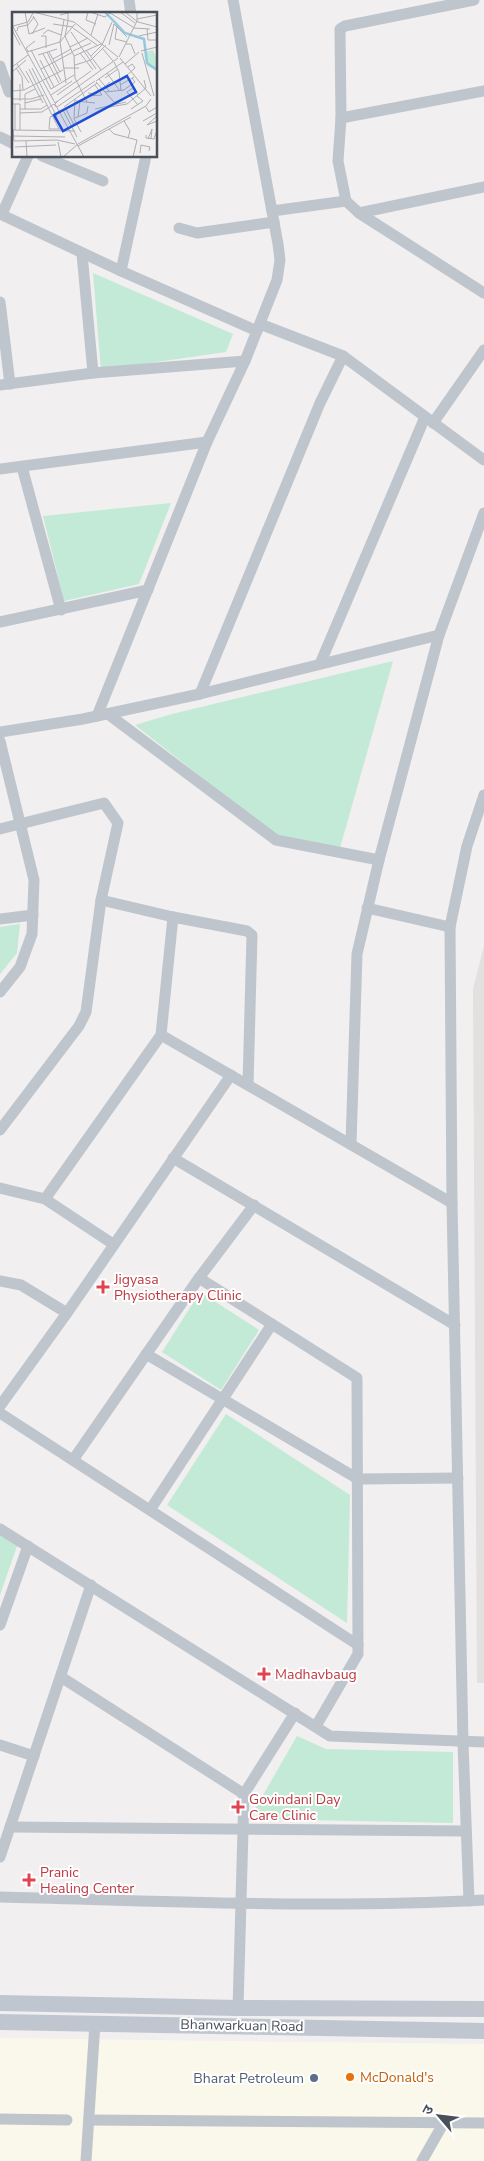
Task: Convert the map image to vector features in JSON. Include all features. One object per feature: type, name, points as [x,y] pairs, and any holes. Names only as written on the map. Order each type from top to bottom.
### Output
[{"type":"main road","name":"Bhanwarkuan Road","points":[[0,2002],[238,2008],[484,2009]]},
{"type":"main road","name":"Bhanwarkuan Road","points":[[0,2022],[484,2031]]},
{"type":"street","points":[[102,715],[148,590],[207,442],[245,361],[278,280],[280,260],[233,0]]},
{"type":"street","points":[[474,0],[345,26],[340,29],[341,118],[338,161],[346,200],[359,213],[484,293]]},
{"type":"street","points":[[0,66],[9,92]]},
{"type":"street","points":[[341,118],[484,91]]},
{"type":"street","points":[[0,137],[12,143]]},
{"type":"street","points":[[27,158],[1,214],[121,271],[259,327],[343,356],[484,460]]},
{"type":"street","points":[[47,158],[103,181]]},
{"type":"street","points":[[121,271],[146,158]]},
{"type":"street","points":[[359,213],[484,187]]},
{"type":"street","points":[[179,228],[197,233],[346,200]]},
{"type":"street","points":[[82,254],[93,373]]},
{"type":"street","points":[[471,286],[484,282]]},
{"type":"street","points":[[0,304],[5,384],[93,373],[245,361]]},
{"type":"street","points":[[320,664],[429,420],[484,350]]},
{"type":"street","points":[[200,694],[320,403],[343,356]]},
{"type":"street","points":[[0,470],[207,442]]},
{"type":"street","points":[[22,467],[60,610]]},
{"type":"street","points":[[351,1144],[357,954],[379,860],[440,635],[484,513]]},
{"type":"street","points":[[0,622],[148,590]]},
{"type":"street","points":[[0,732],[102,715],[200,694],[440,635]]},
{"type":"street","points":[[102,715],[276,840],[379,860]]},
{"type":"street","points":[[0,741],[34,880],[32,934],[20,967],[0,992]]},
{"type":"street","points":[[469,1901],[462,1743],[452,1203],[450,926],[467,846],[484,795]]},
{"type":"street","points":[[0,829],[104,803],[118,823],[100,900],[86,1012],[79,1026],[0,1130]]},
{"type":"street","points":[[100,900],[173,917],[248,931],[252,935],[248,1085]]},
{"type":"street","points":[[367,908],[450,926]]},
{"type":"street","points":[[0,920],[33,915]]},
{"type":"street","points":[[45,1199],[161,1035],[173,917]]},
{"type":"street","points":[[161,1035],[452,1203]]},
{"type":"street","points":[[0,1406],[230,1075]]},
{"type":"street","points":[[173,1158],[455,1325]]},
{"type":"street","points":[[0,1188],[45,1199],[113,1244]]},
{"type":"street","points":[[73,1460],[199,1278],[254,1206]]},
{"type":"street","points":[[199,1278],[357,1378],[358,1654],[316,1726]]},
{"type":"street","points":[[0,1281],[22,1285],[67,1312]]},
{"type":"street","points":[[150,1510],[272,1324]]},
{"type":"street","points":[[146,1354],[358,1479],[458,1478]]},
{"type":"street","points":[[0,1413],[358,1645]]},
{"type":"street","points":[[0,1529],[330,1736],[462,1743],[484,1742]]},
{"type":"street","points":[[0,1625],[28,1546]]},
{"type":"street","points":[[0,1857],[92,1586]]},
{"type":"street","points":[[61,1677],[244,1794]]},
{"type":"street","points":[[238,2008],[244,1794],[295,1713]]},
{"type":"street","points":[[0,1745],[34,1756]]},
{"type":"street","points":[[10,1828],[465,1831]]},
{"type":"street","points":[[0,1897],[242,1905],[379,1905],[484,1900]]},
{"type":"street","points":[[86,2161],[95,2023]]},
{"type":"street","points":[[0,2119],[67,2120]]},
{"type":"street","points":[[89,2120],[484,2123]]},
{"type":"street","points":[[422,2161],[443,2124]]},
{"type":"shaded area","points":[[484,946],[484,1683],[477,1683],[473,989]]},
{"type":"shaded area","points":[[0,2038],[484,2044],[484,2161],[0,2161]]},
{"type":"green space","points":[[93,273],[233,334],[226,352],[101,370]]},
{"type":"green space","points":[[171,503],[139,584],[64,601],[43,516]]},
{"type":"green space","points":[[393,661],[340,848],[279,838],[135,725],[172,714]]},
{"type":"green space","points":[[20,924],[17,953],[0,974],[0,927]]},
{"type":"green space","points":[[200,1292],[259,1330],[221,1390],[162,1352]]},
{"type":"green space","points":[[226,1414],[350,1495],[347,1623],[167,1505]]},
{"type":"green space","points":[[0,1535],[17,1546],[0,1595]]},
{"type":"green space","points":[[297,1736],[326,1749],[453,1752],[453,1823],[258,1819],[255,1809]]},
{"type":"place","name":"Jigyasa Physiotherapy Clinic","points":[[103,1287]]},
{"type":"place","name":"Madhavbaug","points":[[264,1674]]},
{"type":"place","name":"Govindani Day Care Clinic","points":[[238,1807]]},
{"type":"place","name":"Pranic Healing Center","points":[[29,1880]]},
{"type":"place","name":"McDonald's","points":[[350,2077]]},
{"type":"place","name":"Bharat Petroleum","points":[[314,2078]]}]
